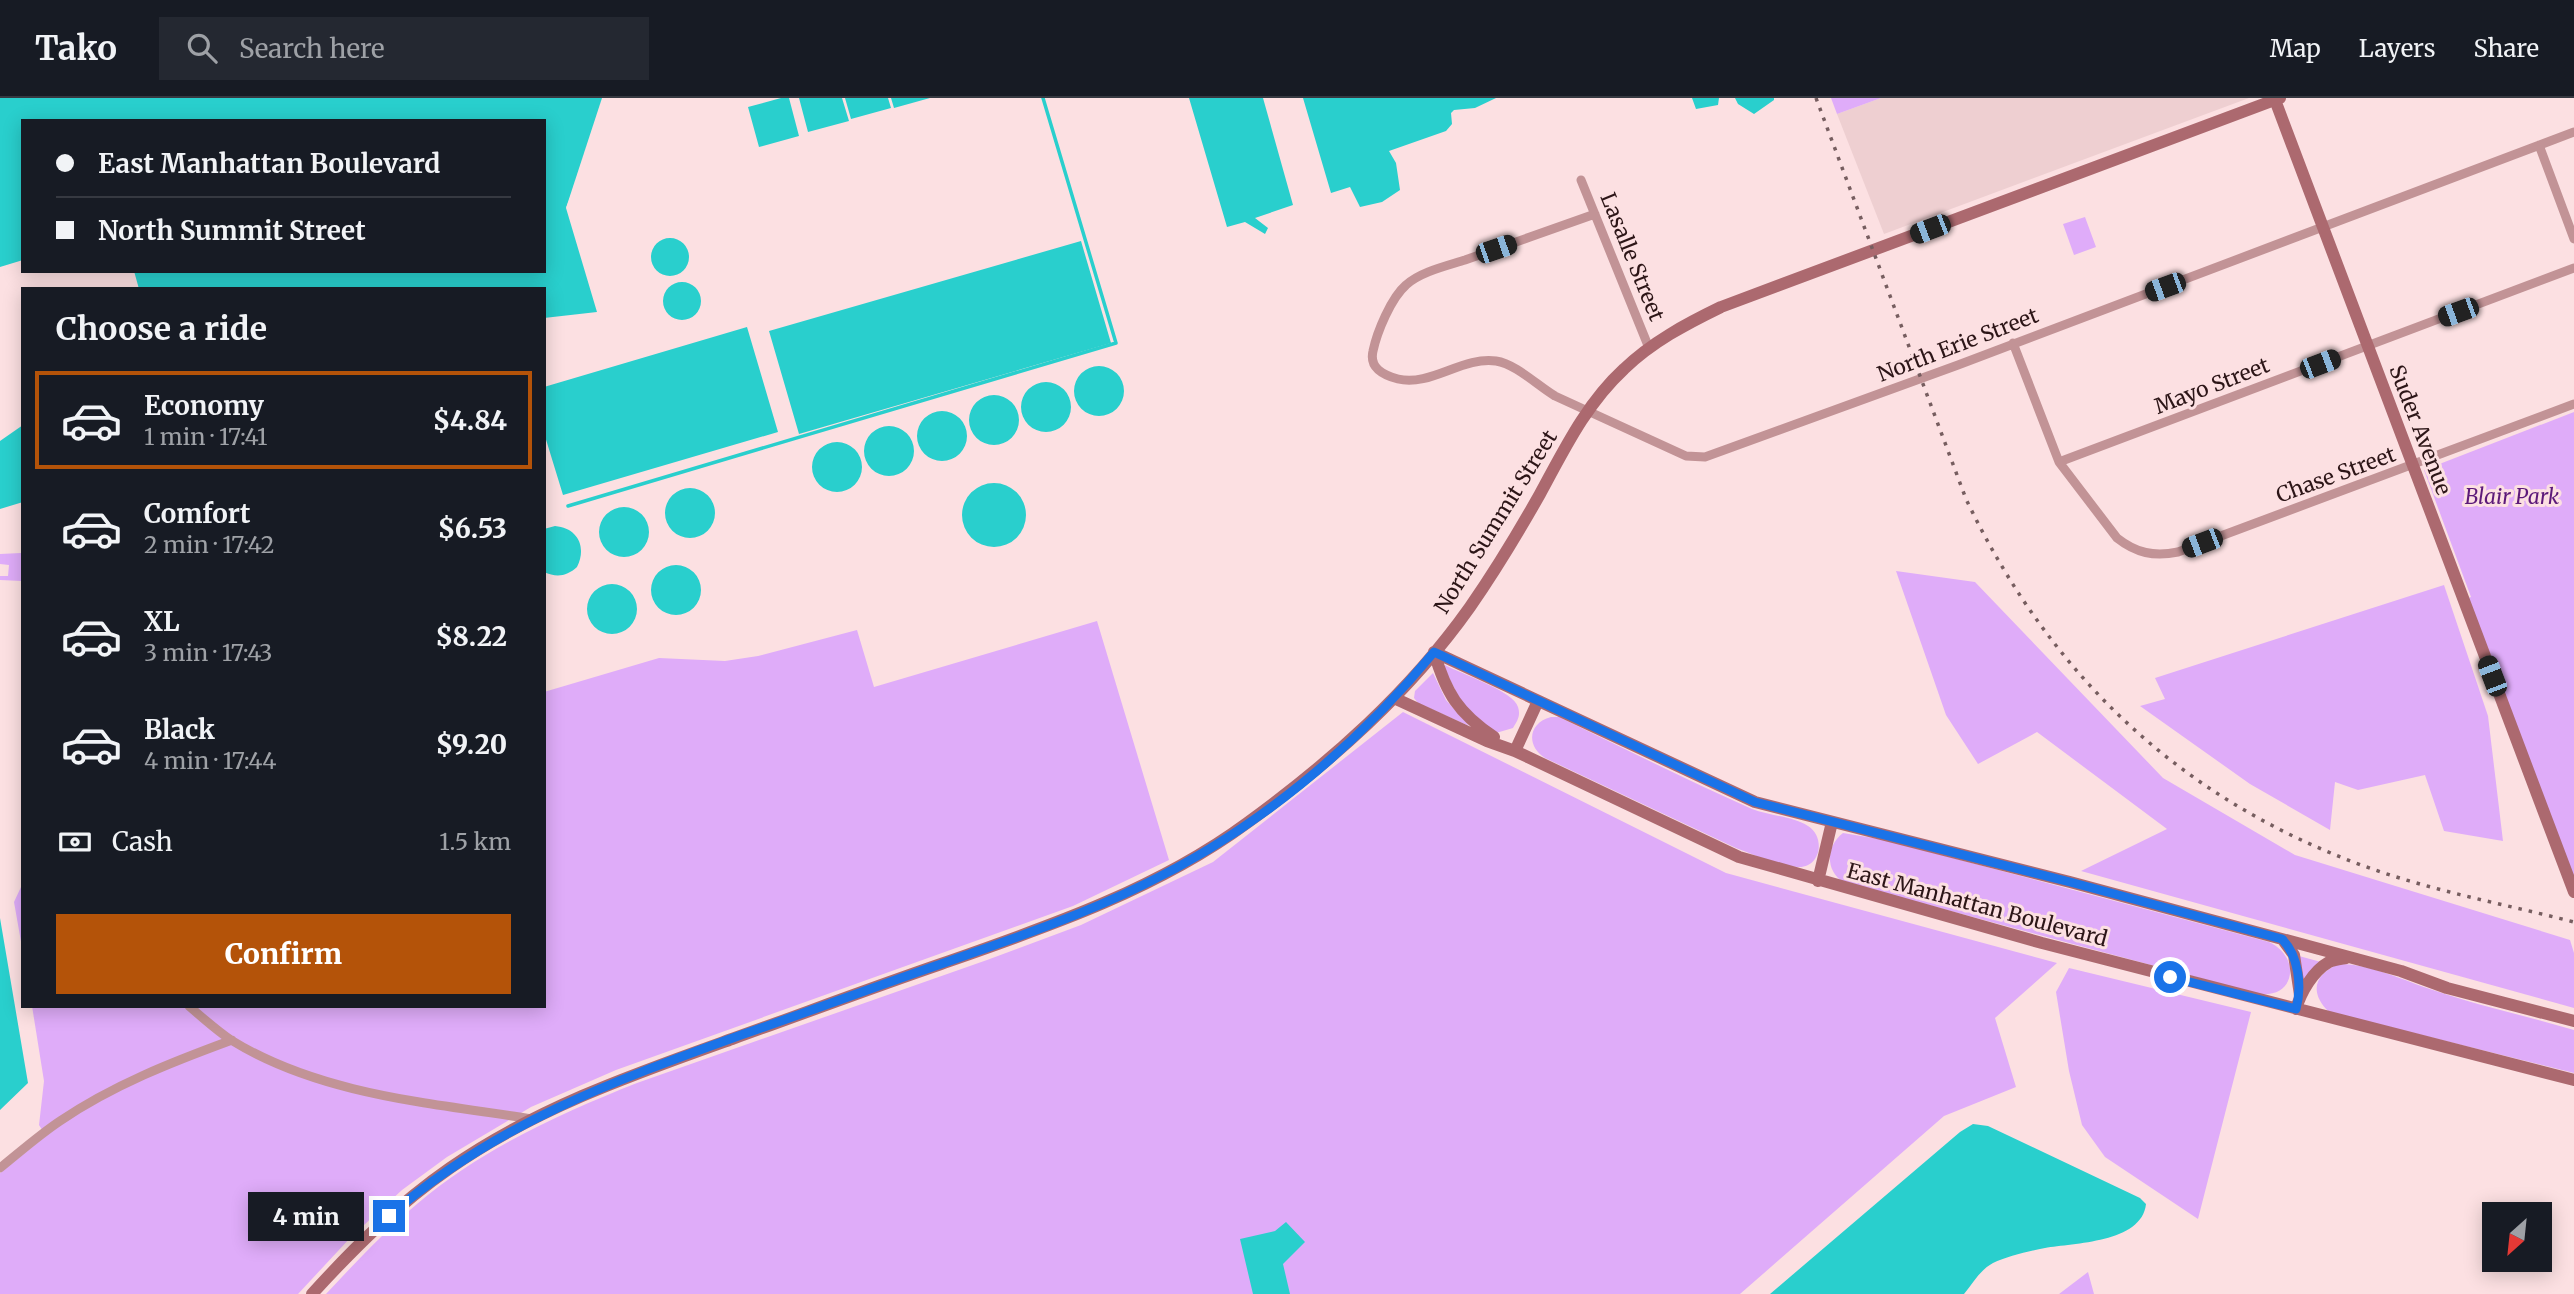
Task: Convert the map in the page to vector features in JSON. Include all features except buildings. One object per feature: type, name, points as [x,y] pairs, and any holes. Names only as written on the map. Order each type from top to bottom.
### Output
[{"type":"street","name":"Suder Avenue","points":[[2278,99],[2323,227],[2574,892]]},
{"type":"street","name":"North Summit Street","points":[[312,1294],[356,1247],[412,1197],[475,1152],[532,1119],[648,1069],[1004,943],[1144,885],[1212,847],[1283,798],[1394,698],[1434,652],[1489,578],[1588,410],[1620,372],[1649,348],[1686,324],[1721,307],[2278,99]]},
{"type":"street","name":"North Erie Street","points":[[1595,214],[1413,279],[1402,289],[1381,324],[1372,362],[1378,370],[1399,380],[1422,378],[1468,363],[1497,361],[1517,369],[1539,387],[1686,456],[1705,457],[2574,132]]},
{"type":"street","points":[[2539,145],[2574,239]]},
{"type":"street","name":"Lasalle Street","points":[[1581,180],[1649,348]]},
{"type":"street","name":"Mayo Street","points":[[2059,462],[2574,268]]},
{"type":"street","points":[[2013,343],[2059,462]]},
{"type":"street","name":"Chase Street","points":[[2059,462],[2108,530],[2126,545],[2148,554],[2178,552],[2574,404]]},
{"type":"street","points":[[1434,652],[1452,700],[1473,723],[1515,751],[1538,701]]},
{"type":"street","name":"East Manhattan Boulevard","points":[[1434,652],[1755,802],[2070,882],[2401,971],[2447,988],[2574,1021]]},
{"type":"street","name":"East Manhattan Boulevard","points":[[1394,698],[1515,751],[1739,857],[2042,943],[2574,1080]]},
{"type":"street","points":[[1818,881],[1832,822]]},
{"type":"street","points":[[2282,939],[2294,955],[2300,995]]},
{"type":"street","points":[[2296,1009],[2300,995],[2315,975],[2329,962],[2348,957]]},
{"type":"street","points":[[192,1008],[232,1040],[279,1064],[334,1084],[532,1119]]},
{"type":"street","points":[[0,1168],[59,1122],[95,1099],[150,1071],[232,1040]]},
{"type":"shaded area","points":[[1881,98],[2249,98],[1884,234],[1837,114]]},
{"type":"green space","points":[[1831,98],[1881,98],[1837,114]]},
{"type":"green space","points":[[2085,217],[2096,247],[2074,255],[2063,224]]},
{"type":"green space","name":"Blair Park","points":[[2574,412],[2574,892],[2464,600],[2471,597],[2424,470]]},
{"type":"green space","points":[[21,553],[21,581],[0,580],[0,576],[8,576],[9,565],[0,564],[0,554]]},
{"type":"green space","points":[[1896,571],[1975,582],[2163,778],[2295,855],[2570,940],[2574,953],[2574,1008],[2081,871],[2167,829],[2037,732],[1978,764],[1946,715]]},
{"type":"green space","points":[[2444,585],[2488,716],[2503,841],[2444,831],[2425,775],[2358,790],[2335,782],[2330,830],[2250,784],[2140,706],[2165,699],[2155,678]]},
{"type":"green space","points":[[1097,621],[1169,860],[1073,906],[616,1070],[531,1107],[447,1157],[402,1190],[351,1237],[298,1294],[0,1294],[0,1173],[46,1136],[39,1125],[44,1081],[32,1008],[546,1008],[546,691],[659,658],[725,661],[758,656],[857,630],[874,687]]},
{"type":"green space","points":[[1445,665],[1497,689],[1514,701],[1519,713],[1513,728],[1496,733],[1466,710],[1443,667]]},
{"type":"green space","points":[[1433,673],[1446,700],[1469,726],[1418,703],[1414,698],[1415,691]]},
{"type":"green space","points":[[1403,712],[1726,873],[2057,963],[1995,1018],[2016,1087],[1944,1116],[1740,1294],[326,1294],[417,1204],[468,1166],[522,1134],[637,1083],[1081,925],[1213,862]]},
{"type":"green space","points":[[1551,717],[1559,717],[1752,809],[1808,826],[1814,831],[1819,844],[1816,858],[1805,866],[1797,867],[1766,860],[1545,758],[1535,747],[1532,735],[1538,724]]},
{"type":"green space","points":[[1843,833],[1885,840],[2269,942],[2279,948],[2286,957],[2290,975],[2281,990],[2259,994],[1843,882],[1833,871],[1830,858],[1833,844]]},
{"type":"green space","points":[[21,887],[21,942],[14,902]]},
{"type":"green space","points":[[2299,956],[2321,962],[2304,983]]},
{"type":"green space","points":[[2339,964],[2374,969],[2450,996],[2574,1030],[2574,1073],[2329,1012],[2319,998],[2317,985],[2324,973]]},
{"type":"green space","points":[[2069,968],[2251,1012],[2198,1219],[2105,1157],[2082,1125],[2069,1071],[2056,992]]},
{"type":"green space","points":[[2088,1272],[2094,1294],[2059,1294]]},
{"type":"water","points":[[0,98],[608,98],[566,208],[597,312],[546,318],[546,287],[138,287],[135,273],[546,273],[546,119],[21,119],[21,261],[0,267]]},
{"type":"water","points":[[789,98],[799,136],[759,147],[748,107]]},
{"type":"water","points":[[799,98],[842,98],[849,121],[808,132]]},
{"type":"water","points":[[845,98],[888,98],[891,108],[851,119]]},
{"type":"water","points":[[891,98],[930,98],[894,108]]},
{"type":"water","points":[[1189,98],[1263,98],[1293,205],[1255,218],[1268,228],[1265,234],[1245,222],[1227,227]]},
{"type":"water","points":[[1303,98],[1496,98],[1475,108],[1454,110],[1451,113],[1452,124],[1446,131],[1389,151],[1396,163],[1400,190],[1382,202],[1360,207],[1350,187],[1331,193]]},
{"type":"water","points":[[1692,98],[1719,98],[1718,105],[1696,109]]},
{"type":"water","points":[[1735,98],[1774,100],[1754,114],[1738,104]]},
{"type":"water","points":[[670,238],[683,244],[689,257],[683,270],[670,276],[657,270],[651,257],[657,244]]},
{"type":"water","points":[[1081,241],[1111,343],[799,434],[769,331]]},
{"type":"water","points":[[682,282],[695,288],[701,301],[695,314],[682,320],[669,314],[663,301],[669,288]]},
{"type":"water","points":[[747,327],[778,432],[563,495],[546,440],[546,386]]},
{"type":"water","points":[[1099,366],[1117,373],[1124,391],[1117,409],[1099,416],[1081,409],[1074,391],[1081,373]]},
{"type":"water","points":[[1046,382],[1064,389],[1071,407],[1064,425],[1046,432],[1028,425],[1021,407],[1028,389]]},
{"type":"water","points":[[994,395],[1012,402],[1019,420],[1012,438],[994,445],[976,438],[969,420],[976,402]]},
{"type":"water","points":[[942,411],[960,418],[967,436],[960,454],[942,461],[924,454],[917,436],[924,418]]},
{"type":"water","points":[[21,426],[21,503],[0,509],[0,441]]},
{"type":"water","points":[[889,426],[907,433],[914,451],[907,469],[889,476],[871,469],[864,451],[871,433]]},
{"type":"water","points":[[837,442],[855,449],[862,467],[855,485],[837,492],[819,485],[812,467],[819,449]]},
{"type":"water","points":[[994,483],[1006,485],[1017,492],[1024,503],[1024,527],[1017,538],[1006,545],[994,547],[982,545],[971,538],[964,527],[962,515],[964,503],[971,492],[982,485]]},
{"type":"water","points":[[690,488],[708,495],[715,513],[708,531],[690,538],[672,531],[665,513],[672,495]]},
{"type":"water","points":[[624,507],[642,514],[649,532],[642,550],[624,557],[606,550],[599,532],[606,514]]},
{"type":"water","points":[[555,526],[570,530],[575,535],[581,552],[577,567],[562,575],[546,573],[546,528]]},
{"type":"water","points":[[676,565],[694,572],[701,590],[694,608],[676,615],[658,608],[651,590],[658,572]]},
{"type":"water","points":[[612,584],[630,591],[637,609],[630,627],[612,634],[594,627],[587,609],[594,591]]},
{"type":"water","points":[[0,918],[28,1083],[0,1110]]},
{"type":"water","points":[[1973,1124],[1988,1126],[2140,1198],[2146,1204],[2142,1217],[2120,1234],[2104,1239],[2039,1249],[1999,1260],[1984,1269],[1964,1294],[1770,1294],[1960,1132]]},
{"type":"water","points":[[1286,1222],[1305,1242],[1283,1264],[1290,1294],[1253,1294],[1240,1239],[1275,1231]]},
{"type":"pier","points":[[602,98],[611,98],[570,206],[566,208]]},
{"type":"waterway","points":[[568,506],[1116,343],[1043,98]]},
{"type":"railway","points":[[1816,98],[1966,499],[2000,563],[2038,621],[2080,675],[2128,723],[2179,767],[2236,805],[2298,838],[2364,866],[2416,883],[2574,922]]},
{"type":"route","points":[[389,1216],[433,1181],[500,1136],[577,1098],[648,1069],[1004,943],[1093,908],[1172,870],[1242,827],[1317,770],[1394,698],[1434,652],[1755,802],[2282,939],[2294,955],[2300,995],[2296,1009],[2170,977]]}]
